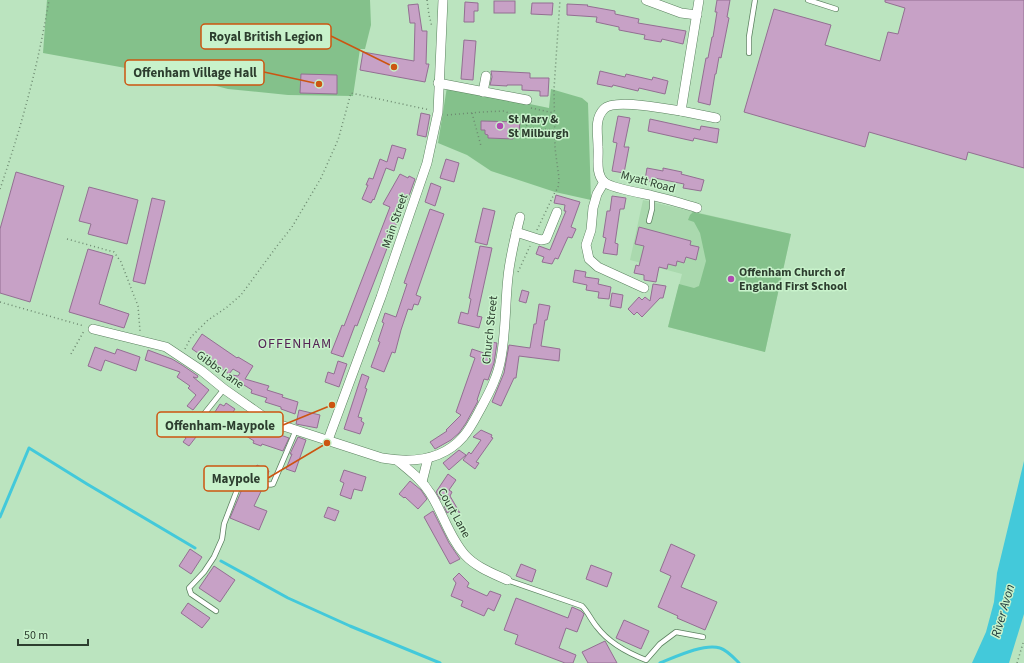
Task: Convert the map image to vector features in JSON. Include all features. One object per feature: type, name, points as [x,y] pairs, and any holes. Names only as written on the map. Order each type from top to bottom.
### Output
[{"type":"street","name":"Main Street","points":[[328,440],[427,163],[438,113],[438,83],[441,59],[443,0]]},
{"type":"street","points":[[646,0],[681,13],[697,16]]},
{"type":"street","points":[[681,111],[699,0]]},
{"type":"street","points":[[483,92],[486,76]]},
{"type":"street","points":[[438,83],[527,100]]},
{"type":"street","name":"Myatt Road","points":[[697,208],[618,188],[604,182],[600,176],[598,167],[597,127],[603,110],[608,106],[621,104],[681,111],[716,118]]},
{"type":"street","points":[[604,182],[597,194],[593,208],[586,245],[589,259],[598,267],[644,288]]},
{"type":"street","points":[[516,232],[541,240],[546,239],[557,212]]},
{"type":"street","name":"Church Street","points":[[328,440],[382,458],[398,461],[428,458],[441,454],[453,447],[463,437],[471,426],[497,374],[503,345],[508,277],[520,217]]},
{"type":"street","name":"Gibbs Lane","points":[[93,329],[141,340],[166,348],[202,371],[224,389],[271,422],[328,440]]},
{"type":"street","name":"Court Lane","points":[[422,482],[428,458]]},
{"type":"street","name":"Court Lane","points":[[398,461],[422,482],[431,494],[458,546],[466,555],[482,568],[507,580]]},
{"type":"lane","points":[[749,53],[749,36],[755,0]]},
{"type":"lane","points":[[808,0],[836,9]]},
{"type":"lane","points":[[649,221],[652,209],[652,196]]},
{"type":"lane","points":[[200,419],[224,389]]},
{"type":"lane","points":[[216,611],[191,594],[189,588],[204,572],[214,557],[222,539],[224,524],[242,477],[248,477],[268,485],[273,484],[296,430]]},
{"type":"lane","points":[[507,580],[582,606],[597,627],[614,643],[630,654],[646,660],[660,644],[676,632],[703,637]]},
{"type":"path","points":[[0,189],[27,104],[40,53],[49,0]]},
{"type":"path","points":[[517,274],[558,188],[560,178],[555,148],[554,89],[560,0]]},
{"type":"path","points":[[181,357],[191,337],[208,320],[226,308],[241,295],[292,227],[321,178],[338,140],[351,93],[444,115],[504,111],[522,120],[529,128],[554,130]]},
{"type":"path","points":[[472,113],[481,146]]},
{"type":"path","points":[[67,239],[114,252],[121,262],[138,306],[141,340]]},
{"type":"path","points":[[0,302],[86,327],[71,354]]},
{"type":"path","points":[[1017,663],[1024,640]]},
{"type":"shaded area","points":[[47,0],[370,0],[371,25],[365,49],[360,49],[353,96],[288,95],[228,89],[197,81],[43,53]]},
{"type":"shaded area","points":[[447,87],[549,108],[551,89],[582,98],[588,103],[591,200],[555,192],[491,171],[467,155],[438,143]]},
{"type":"shaded area","name":"Offenham Church of England First School","points":[[643,200],[791,234],[765,352],[668,327],[682,274],[630,260]]},
{"type":"shaded area","name":"Offenham Church of England First School","points":[[693,212],[791,234],[765,352],[668,327],[679,284],[694,288],[699,286],[706,261],[700,233],[694,222],[688,220]]},
{"type":"water","name":"River Avon","points":[[1024,461],[1024,614],[1009,663],[972,663],[986,632],[994,602],[997,573]]},
{"type":"building","points":[[717,0],[730,0],[727,17],[729,18],[721,58],[719,57],[715,74],[710,105],[698,102],[706,58],[708,58],[713,37],[717,12],[715,12]]},
{"type":"building","points":[[885,0],[1024,0],[1024,168],[968,152],[966,160],[869,132],[865,147],[744,112],[774,9],[831,25],[825,45],[880,61],[888,32],[898,34],[905,8],[885,2]]},
{"type":"building","points":[[494,1],[515,1],[515,13],[494,13]]},
{"type":"building","points":[[465,2],[478,3],[478,11],[474,11],[474,22],[464,22]]},
{"type":"building","points":[[532,3],[553,3],[552,15],[531,14]]},
{"type":"building","points":[[418,4],[422,31],[427,31],[426,64],[429,64],[425,82],[360,70],[363,52],[414,61],[415,23],[410,23],[408,5]]},
{"type":"building","points":[[567,4],[588,5],[587,6],[615,11],[615,14],[639,19],[638,23],[686,31],[683,44],[662,39],[661,42],[644,39],[645,35],[619,30],[619,27],[596,22],[597,17],[567,15]]},
{"type":"building","points":[[464,40],[476,41],[473,80],[461,79]]},
{"type":"building","points":[[491,71],[530,73],[530,78],[549,78],[548,96],[540,96],[540,91],[522,90],[522,85],[490,85],[492,77]]},
{"type":"building","points":[[600,71],[625,77],[626,74],[652,80],[653,77],[668,81],[665,94],[639,88],[638,91],[613,85],[612,87],[597,84]]},
{"type":"building","points":[[301,74],[337,75],[337,94],[300,93]]},
{"type":"building","points":[[421,113],[430,115],[426,137],[417,135]]},
{"type":"building","points":[[618,116],[630,118],[624,147],[629,147],[624,173],[612,171],[617,143],[613,142]]},
{"type":"building","points":[[650,119],[700,130],[701,126],[719,129],[717,143],[694,138],[693,141],[648,131]]},
{"type":"building","name":"St Mary & St Milburgh","points":[[481,121],[520,122],[519,132],[513,131],[513,139],[488,138],[488,135],[485,134],[485,130],[481,130]]},
{"type":"building","points":[[392,145],[406,149],[403,159],[398,157],[394,171],[386,168],[374,200],[373,199],[371,203],[362,199],[368,185],[366,185],[369,178],[373,179],[380,159],[387,162]]},
{"type":"building","points":[[446,159],[459,163],[454,182],[440,178]]},
{"type":"building","points":[[647,168],[663,171],[663,168],[682,172],[681,174],[704,180],[701,191],[683,188],[684,184],[655,178],[654,182],[645,180]]},
{"type":"building","points":[[16,172],[64,186],[30,302],[0,293],[0,229]]},
{"type":"building","points":[[400,174],[408,178],[409,176],[415,179],[410,193],[401,212],[357,326],[355,325],[343,357],[331,353],[342,325],[344,326],[390,207],[383,204]]},
{"type":"building","points":[[431,183],[441,187],[435,206],[425,202]]},
{"type":"building","points":[[89,187],[138,200],[127,244],[88,234],[91,224],[79,221]]},
{"type":"building","points":[[556,195],[580,202],[571,227],[576,229],[572,238],[568,237],[558,259],[555,258],[552,264],[542,262],[544,257],[536,254],[539,246],[550,250],[566,211],[564,211],[565,205],[554,203]]},
{"type":"building","points":[[612,196],[626,198],[624,209],[620,209],[615,243],[618,244],[617,255],[603,253],[606,238],[603,237],[607,211],[610,211]]},
{"type":"building","points":[[152,198],[165,201],[145,284],[133,281]]},
{"type":"building","points":[[483,208],[495,211],[487,245],[475,242]]},
{"type":"building","points":[[430,209],[444,214],[416,295],[421,297],[418,305],[414,304],[412,310],[408,309],[395,353],[392,352],[384,372],[371,367],[380,342],[378,341],[384,323],[382,322],[385,313],[396,317],[407,284],[404,283]]},
{"type":"building","points":[[639,227],[691,241],[690,245],[699,247],[696,260],[686,257],[684,263],[677,261],[676,266],[668,264],[667,269],[659,267],[656,282],[644,280],[644,275],[634,273],[636,265],[639,266],[644,246],[635,244]]},
{"type":"building","points":[[480,246],[492,248],[477,316],[482,317],[479,328],[458,323],[461,312],[468,314],[471,299],[469,298]]},
{"type":"building","points":[[88,249],[113,256],[99,304],[129,314],[124,328],[69,312]]},
{"type":"building","points":[[575,270],[586,272],[585,277],[599,279],[598,284],[611,287],[609,299],[598,298],[599,292],[586,290],[587,285],[573,282]]},
{"type":"building","points":[[653,284],[666,286],[663,298],[660,298],[642,317],[637,312],[634,315],[628,309],[639,297],[642,300],[645,297],[650,301]]},
{"type":"building","points":[[522,290],[529,292],[526,303],[519,301]]},
{"type":"building","points":[[612,293],[623,295],[621,308],[610,306]]},
{"type":"building","points":[[539,304],[550,306],[547,320],[545,320],[541,346],[560,349],[559,361],[519,356],[516,378],[514,378],[501,406],[492,402],[504,373],[509,345],[530,348]]},
{"type":"building","points":[[202,334],[237,358],[238,357],[253,366],[245,379],[269,386],[267,390],[298,402],[295,414],[281,409],[281,407],[265,402],[267,398],[251,393],[252,390],[231,377],[232,375],[238,376],[240,373],[233,369],[229,374],[192,349]]},
{"type":"building","points":[[491,342],[497,343],[494,363],[488,380],[484,379],[477,400],[478,401],[459,433],[451,440],[435,449],[430,442],[447,431],[446,430],[461,415],[456,412],[475,358],[470,356],[472,349],[487,354],[488,343],[491,344]]},
{"type":"building","points":[[95,347],[115,354],[117,349],[140,357],[136,371],[105,360],[101,371],[88,366]]},
{"type":"building","points":[[148,350],[172,359],[182,365],[198,376],[197,378],[193,377],[209,390],[193,410],[187,406],[196,395],[188,388],[190,386],[177,377],[180,372],[145,360]]},
{"type":"building","points":[[338,361],[347,364],[339,387],[325,382],[328,372],[334,374]]},
{"type":"building","points":[[362,374],[369,377],[365,388],[367,389],[358,417],[362,418],[361,421],[364,423],[360,434],[344,429]]},
{"type":"building","points":[[226,403],[235,409],[233,412],[251,422],[250,424],[289,438],[283,451],[262,444],[261,446],[253,443],[254,441],[213,415],[220,404],[224,406]]},
{"type":"building","points":[[299,410],[320,415],[317,428],[296,424]]},
{"type":"building","points":[[196,423],[203,428],[189,446],[183,442],[186,438],[179,432],[184,426],[190,431]]},
{"type":"building","points":[[481,430],[492,435],[491,437],[493,438],[476,462],[479,463],[475,469],[463,460],[469,452],[471,454],[481,440],[473,437]]},
{"type":"building","points":[[298,437],[306,440],[295,472],[286,469],[292,454],[290,454]]},
{"type":"building","points":[[459,450],[466,455],[449,470],[443,463]]},
{"type":"building","points":[[257,465],[269,471],[266,480],[252,475]]},
{"type":"building","points":[[344,470],[366,477],[362,491],[354,489],[351,499],[340,495],[344,483],[340,481]]},
{"type":"building","points":[[448,474],[456,480],[449,490],[452,492],[450,496],[460,513],[454,509],[447,513],[444,506],[447,504],[440,499],[436,492]]},
{"type":"building","points":[[410,481],[421,490],[427,499],[418,509],[405,497],[404,498],[399,494]]},
{"type":"building","points":[[245,482],[250,482],[263,487],[254,506],[267,511],[259,530],[230,518]]},
{"type":"building","points":[[328,507],[339,511],[335,521],[324,517]]},
{"type":"building","points":[[433,511],[449,543],[460,559],[450,564],[424,517]]},
{"type":"building","points":[[671,544],[695,555],[681,587],[717,602],[705,630],[677,618],[678,616],[658,607],[671,576],[660,571]]},
{"type":"building","points":[[190,549],[202,557],[191,574],[179,566]]},
{"type":"building","points":[[521,564],[536,570],[532,582],[516,576]]},
{"type":"building","points":[[591,565],[612,573],[607,587],[586,579]]},
{"type":"building","points":[[214,566],[235,580],[220,602],[199,588]]},
{"type":"building","points":[[459,573],[469,583],[467,587],[487,596],[490,591],[501,595],[494,611],[488,608],[484,616],[461,606],[463,601],[451,596],[456,583],[453,579]]},
{"type":"building","points":[[516,598],[568,618],[572,607],[584,614],[577,632],[566,628],[559,648],[576,655],[573,663],[565,663],[515,644],[518,635],[504,630]]},
{"type":"building","points":[[188,603],[210,618],[202,628],[181,613]]},
{"type":"building","points":[[624,620],[649,631],[641,649],[616,638]]},
{"type":"building","points":[[605,641],[617,663],[588,663],[582,652]]},
{"type":"waterway","points":[[0,517],[29,448],[195,548]]},
{"type":"waterway","points":[[221,561],[288,598],[350,626],[440,663]]},
{"type":"waterway","points":[[660,663],[690,651],[706,647],[725,650],[739,663]]},
{"type":"place","name":"Royal British Legion","points":[[394,67]]},
{"type":"place","name":"Offenham Village Hall","points":[[319,84]]},
{"type":"place","name":"St Mary & St Milburgh","points":[[500,126]]},
{"type":"place","name":"Offenham Church of England First School","points":[[731,279]]},
{"type":"place","name":"Offenham-Maypole","points":[[332,405]]},
{"type":"place","name":"Maypole","points":[[327,443]]},
{"type":"district","name":"OFFENHAM","points":[[295,344]]}]
